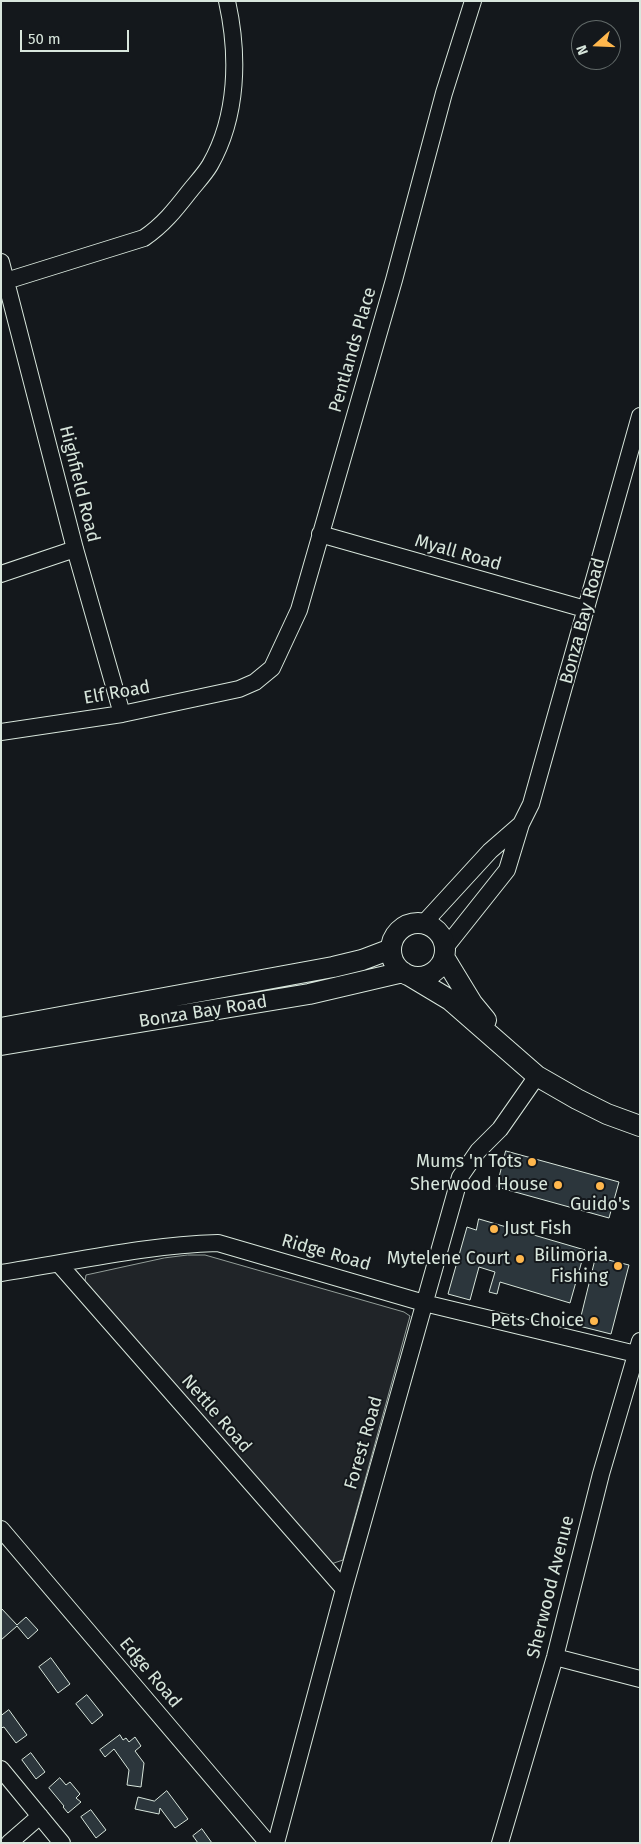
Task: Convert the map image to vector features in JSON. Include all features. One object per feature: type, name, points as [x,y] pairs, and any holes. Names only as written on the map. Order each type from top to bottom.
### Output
[{"type":"main road","points":[[512,1053],[472,1003],[445,953],[443,940],[438,932],[432,927],[423,924],[405,926],[398,932],[393,940],[391,949],[397,966],[450,1000],[537,1076],[607,1114],[640,1126]]},
{"type":"main road","name":"Bonza Bay Road","points":[[1,1028],[333,967],[362,960],[391,949]]},
{"type":"main road","points":[[407,974],[419,977],[428,975],[441,965],[445,953]]},
{"type":"main road","name":"Bonza Bay Road","points":[[1,1045],[309,994],[407,974]]},
{"type":"street","points":[[6,281],[144,238],[159,227],[180,205],[210,163],[228,122],[234,84],[233,50],[227,1]]},
{"type":"street","name":"Pentlands Place","points":[[239,689],[250,685],[266,675],[272,668],[280,654],[298,610],[391,290],[444,93],[473,1]]},
{"type":"street","name":"Highfield Road","points":[[1,262],[75,550],[122,714]]},
{"type":"street","name":"Bonza Bay Road","points":[[445,953],[507,870],[521,824],[533,798],[640,416]]},
{"type":"street","name":"Myall Road","points":[[320,534],[585,609]]},
{"type":"street","points":[[1,574],[75,550]]},
{"type":"street","name":"Elf Road","points":[[1,732],[122,714],[239,689]]},
{"type":"street","name":"Bonza Bay Road","points":[[423,924],[490,851],[521,824]]},
{"type":"street","name":"Forest Road","points":[[276,1843],[344,1589],[460,1177],[478,1152],[504,1124],[537,1076]]},
{"type":"street","name":"Ridge Road","points":[[1,1273],[115,1253],[191,1244],[218,1244],[424,1303],[639,1350]]},
{"type":"street","name":"Nettle Road","points":[[59,1264],[344,1589]]},
{"type":"street","name":"Sherwood Avenue","points":[[500,1843],[555,1656],[601,1474],[639,1350]]},
{"type":"street","name":"Edge Road","points":[[1,1529],[268,1843]]},
{"type":"street","points":[[555,1656],[640,1679]]},
{"type":"street","points":[[1,1769],[62,1843]]},
{"type":"street","points":[[10,1843],[40,1816]]},
{"type":"shaded area","points":[[205,1255],[404,1312],[410,1316],[343,1560],[331,1564],[320,1556],[85,1281],[86,1275],[164,1258]]},
{"type":"building","name":"Sherwood House","points":[[506,1151],[619,1182],[609,1218],[497,1187]]},
{"type":"building","name":"Mytelene Court","points":[[479,1219],[585,1250],[570,1303],[500,1282],[497,1294],[489,1292],[495,1272],[479,1267],[470,1300],[448,1294],[467,1227],[476,1230]]},
{"type":"building","points":[[596,1257],[629,1265],[611,1334],[579,1326]]},
{"type":"building","points":[[1,1608],[17,1625],[26,1617],[38,1630],[28,1639],[17,1626],[1,1640]]},
{"type":"building","points":[[51,1658],[70,1684],[58,1693],[39,1667]]},
{"type":"building","points":[[87,1695],[103,1715],[92,1724],[76,1704]]},
{"type":"building","points":[[9,1710],[27,1735],[16,1743],[4,1727],[1,1728],[1,1716]]},
{"type":"building","points":[[120,1735],[123,1740],[126,1738],[129,1742],[135,1737],[141,1746],[135,1751],[144,1763],[141,1787],[127,1785],[129,1770],[114,1749],[105,1757],[100,1750]]},
{"type":"building","points":[[31,1753],[45,1772],[36,1779],[22,1760]]},
{"type":"building","points":[[60,1778],[66,1785],[70,1782],[80,1794],[76,1798],[81,1802],[68,1813],[49,1788]]},
{"type":"building","points":[[167,1791],[188,1819],[175,1828],[160,1808],[159,1814],[135,1809],[138,1797],[154,1801]]},
{"type":"building","points":[[91,1810],[106,1830],[96,1838],[81,1817]]},
{"type":"building","points":[[202,1829],[212,1843],[198,1843],[193,1836]]},
{"type":"place","name":"Mums 'n Tots","points":[[532,1162]]},
{"type":"place","name":"Sherwood House","points":[[558,1185]]},
{"type":"place","name":"Guido's","points":[[600,1186]]},
{"type":"place","name":"Just Fish","points":[[494,1229]]},
{"type":"place","name":"Mytelene Court","points":[[520,1259]]},
{"type":"place","name":"Bilimoria Fishing","points":[[618,1266]]},
{"type":"place","name":"Pets Choice","points":[[594,1321]]}]
